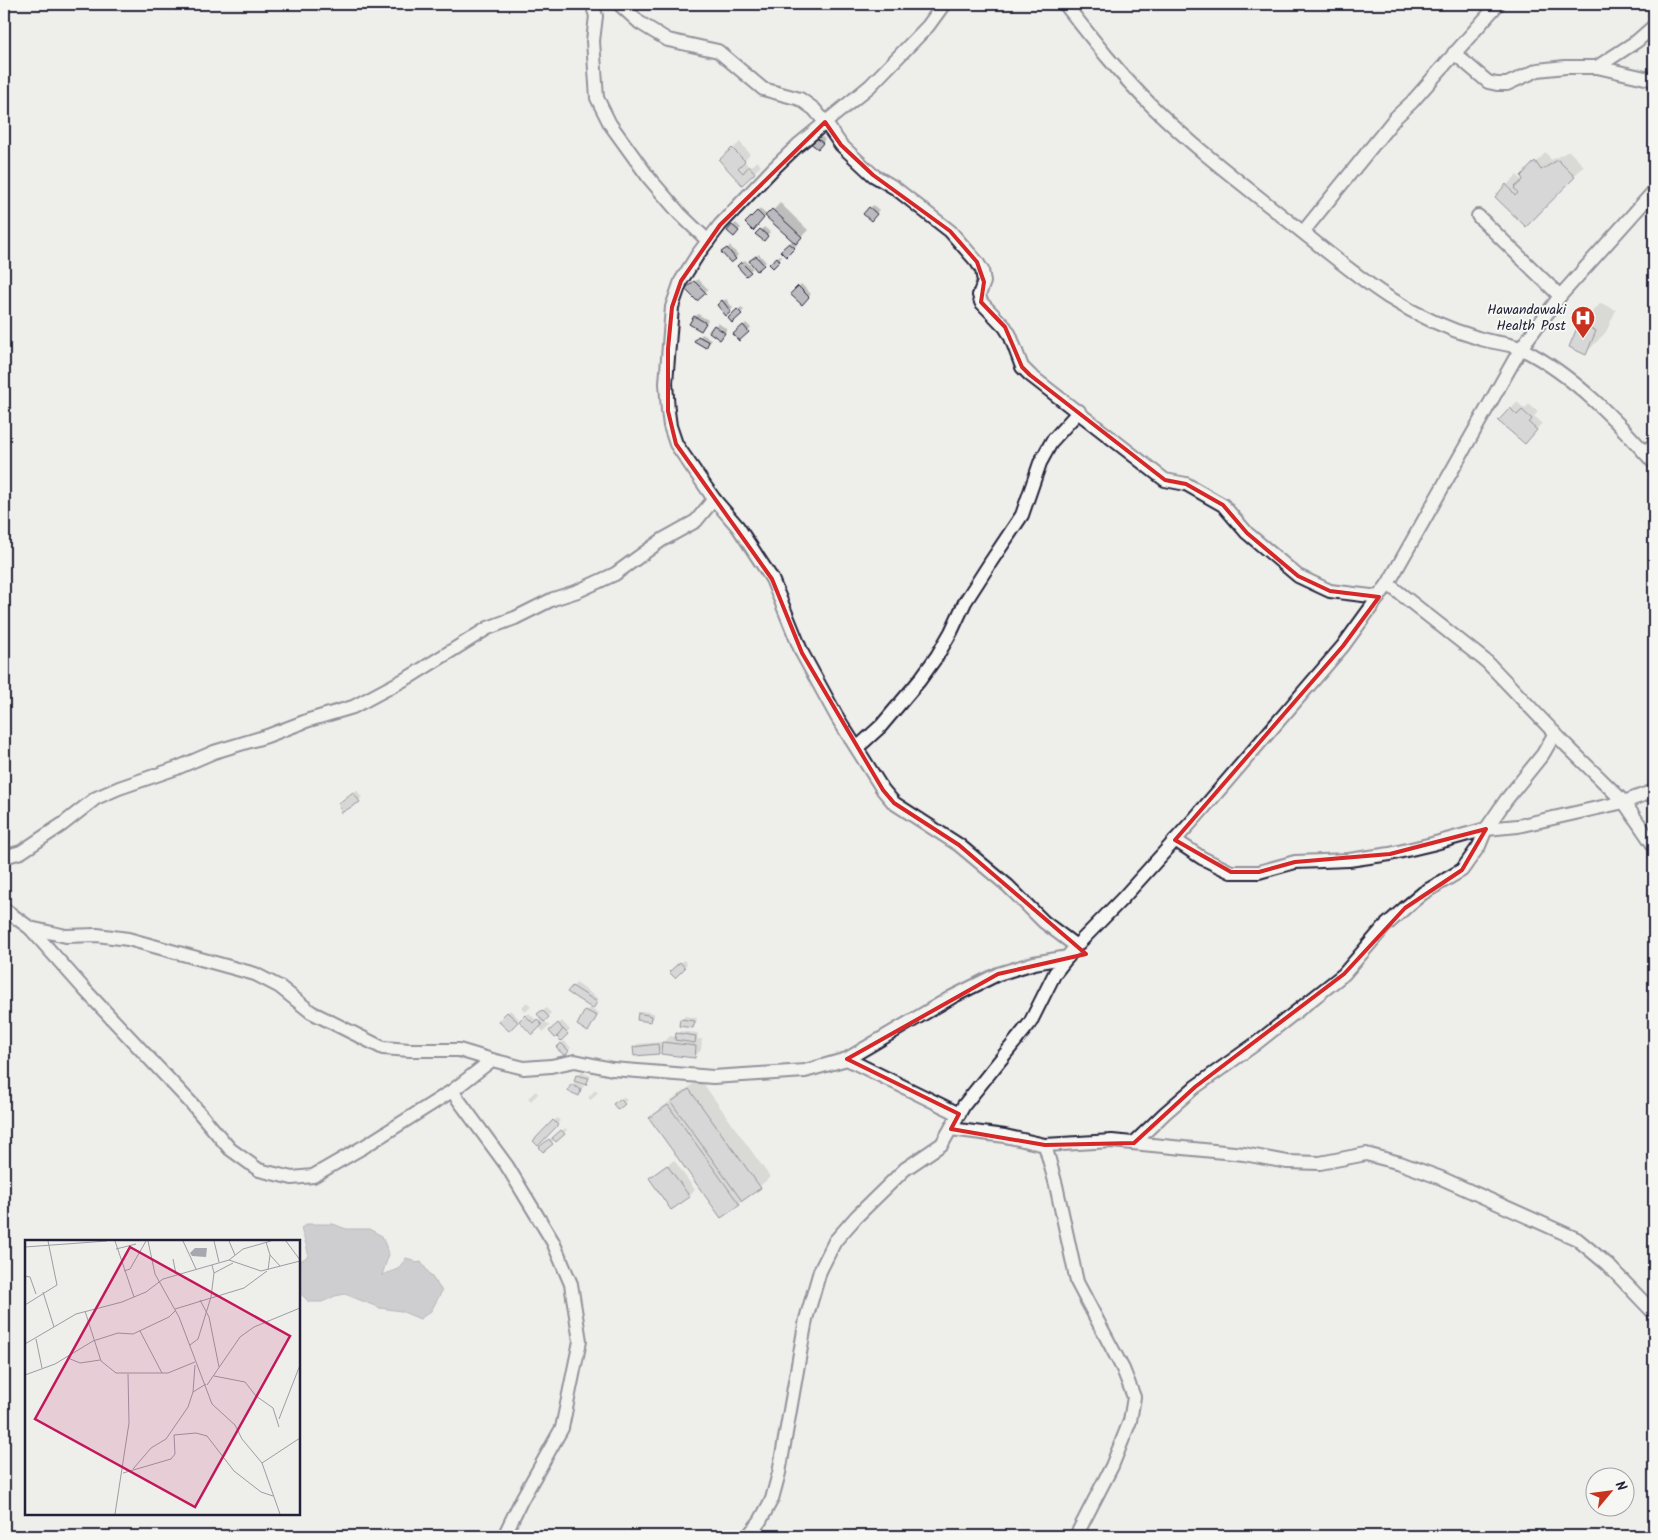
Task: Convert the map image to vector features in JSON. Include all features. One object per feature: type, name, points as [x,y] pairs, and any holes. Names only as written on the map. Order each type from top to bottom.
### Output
[{"type":"street","points":[[592,4],[596,16],[593,41],[597,98],[610,124],[648,178],[680,214],[708,241]]},
{"type":"street","points":[[619,4],[640,23],[668,40],[718,52],[763,89],[800,99],[814,109],[841,145],[873,175],[895,188],[950,231],[982,270],[984,282],[979,295],[981,302],[1010,335],[1022,367],[1030,375],[1079,411],[1165,480],[1186,484],[1223,504],[1247,533],[1298,576],[1330,591],[1379,597]]},
{"type":"street","points":[[944,4],[928,26],[870,86],[825,122],[772,170],[720,225],[681,281],[672,308],[666,383],[670,426],[676,444],[714,499],[738,527],[772,579],[802,653],[837,717],[883,790],[894,803],[959,845],[1008,886],[1044,922],[1076,946]]},
{"type":"street","points":[[1065,4],[1094,43],[1154,108],[1218,165],[1355,274],[1389,298],[1432,320],[1478,338],[1521,348],[1558,371],[1616,422],[1650,448],[1654,463]]},
{"type":"street","points":[[1303,232],[1396,117],[1412,102],[1498,4]]},
{"type":"street","points":[[1597,67],[1637,41],[1654,26]]},
{"type":"street","points":[[1454,53],[1488,82],[1497,84],[1507,84],[1538,70],[1565,67],[1597,67],[1654,80]]},
{"type":"street","points":[[748,1536],[760,1521],[772,1499],[806,1319],[820,1271],[835,1241],[904,1169],[942,1144],[964,1105],[1030,1023],[1055,973],[1076,946],[1176,840],[1343,646],[1388,584],[1521,348],[1560,296],[1654,191]]},
{"type":"street","points":[[1478,216],[1560,296]]},
{"type":"street","points":[[857,748],[880,726],[937,656],[970,594],[1022,516],[1040,463],[1052,441],[1079,411]]},
{"type":"street","points":[[4,857],[21,852],[63,824],[96,798],[119,788],[177,768],[214,752],[353,707],[411,676],[488,628],[516,618],[553,599],[578,592],[615,574],[662,540],[696,521],[714,499]]},
{"type":"street","points":[[1388,584],[1487,662],[1624,802],[1654,846]]},
{"type":"street","points":[[1134,1143],[1164,1113],[1195,1087],[1254,1045],[1344,974],[1384,927],[1423,893],[1462,870],[1479,846],[1486,829],[1506,800],[1543,754],[1555,733]]},
{"type":"street","points":[[1176,840],[1202,858],[1232,872],[1259,872],[1295,862],[1349,860],[1390,854],[1486,829],[1518,826],[1624,802],[1654,791]]},
{"type":"street","points":[[4,909],[30,928],[192,1104],[230,1149],[259,1170],[292,1178],[313,1176],[366,1146],[452,1092],[492,1060]]},
{"type":"street","points":[[30,928],[66,936],[128,939],[255,974],[280,988],[311,1012],[383,1048],[459,1050],[524,1068],[551,1066],[575,1061],[612,1069],[713,1077],[805,1070],[847,1059],[952,997],[998,974],[1034,962],[1068,957]]},
{"type":"street","points":[[847,1059],[959,1114]]},
{"type":"street","points":[[452,1092],[507,1166],[553,1242],[571,1284],[580,1342],[562,1428],[522,1499],[504,1536]]},
{"type":"street","points":[[951,1129],[1005,1136],[1045,1145],[1112,1141],[1244,1154],[1287,1162],[1320,1163],[1366,1154],[1400,1163],[1441,1178],[1577,1239],[1607,1264],[1654,1313]]},
{"type":"street","points":[[1045,1145],[1077,1282],[1123,1369],[1134,1397],[1130,1421],[1119,1448],[1076,1536]]},
{"type":"highlighted area","points":[[825,122],[841,145],[873,175],[950,231],[977,262],[984,282],[981,302],[1005,327],[1022,367],[1030,375],[1165,480],[1186,484],[1223,505],[1247,533],[1298,576],[1330,591],[1379,597],[1343,646],[1175,840],[1231,872],[1259,872],[1295,862],[1390,854],[1486,829],[1462,870],[1405,908],[1344,974],[1195,1087],[1134,1143],[1045,1145],[951,1129],[959,1114],[847,1059],[998,974],[1086,954],[959,845],[894,803],[883,790],[802,653],[772,579],[676,444],[668,411],[668,349],[672,307],[681,281],[720,225]]},
{"type":"shaded area","points":[[307,1224],[333,1224],[346,1229],[369,1229],[382,1236],[389,1254],[382,1275],[398,1269],[406,1258],[416,1263],[421,1262],[442,1291],[431,1311],[420,1319],[401,1311],[380,1308],[345,1294],[322,1302],[309,1302],[300,1293],[300,1261],[308,1256],[301,1228]]},
{"type":"building","points":[[814,136],[823,143],[818,149],[809,142]]},
{"type":"building","points":[[732,148],[745,161],[738,168],[743,173],[749,166],[755,173],[742,185],[719,160]]},
{"type":"building","points":[[1558,160],[1575,177],[1526,227],[1495,197],[1506,184],[1515,196],[1518,193],[1514,188],[1523,180],[1521,176],[1535,161],[1541,170]]},
{"type":"building","points":[[869,207],[877,214],[871,221],[863,214]]},
{"type":"building","points":[[772,209],[802,237],[796,244],[765,216]]},
{"type":"building","points":[[757,211],[764,218],[753,231],[745,223]]},
{"type":"building","points":[[732,225],[739,231],[734,237],[727,231]]},
{"type":"building","points":[[760,229],[768,236],[764,241],[755,234]]},
{"type":"building","points":[[789,243],[795,248],[786,257],[780,251]]},
{"type":"building","points":[[727,248],[736,259],[731,263],[721,252]]},
{"type":"building","points":[[756,256],[764,265],[757,271],[749,261]]},
{"type":"building","points":[[777,257],[780,261],[773,268],[769,264]]},
{"type":"building","points":[[741,262],[751,272],[746,276],[737,266]]},
{"type":"building","points":[[694,281],[706,293],[697,301],[685,289]]},
{"type":"building","points":[[798,286],[809,297],[802,305],[790,294]]},
{"type":"building","points":[[722,300],[731,312],[726,316],[717,305]]},
{"type":"building","points":[[737,309],[742,314],[732,323],[728,318]]},
{"type":"building","points":[[694,316],[706,323],[701,331],[689,324]]},
{"type":"building","name":"Hawandawaki Health Post","points":[[1579,323],[1596,331],[1586,355],[1569,347]]},
{"type":"building","points":[[714,325],[725,333],[720,340],[709,332]]},
{"type":"building","points":[[743,325],[749,332],[739,341],[733,334]]},
{"type":"building","points":[[698,336],[709,342],[706,348],[694,341]]},
{"type":"building","points":[[1510,408],[1517,415],[1522,410],[1532,419],[1529,423],[1537,430],[1525,444],[1498,421]]},
{"type":"building","points":[[353,792],[360,802],[341,813],[339,803]]},
{"type":"building","points":[[680,962],[685,968],[675,978],[669,972]]},
{"type":"building","points":[[572,986],[597,1002],[593,1009],[567,992]]},
{"type":"building","points":[[542,1010],[549,1017],[544,1022],[537,1014]]},
{"type":"building","points":[[585,1010],[597,1016],[588,1032],[577,1025]]},
{"type":"building","points":[[507,1012],[518,1022],[509,1031],[498,1021]]},
{"type":"building","points":[[638,1013],[652,1016],[651,1022],[637,1020]]},
{"type":"building","points":[[525,1015],[533,1023],[537,1019],[542,1025],[532,1035],[519,1021]]},
{"type":"building","points":[[680,1019],[695,1021],[693,1028],[679,1026]]},
{"type":"building","points":[[558,1023],[564,1031],[555,1038],[549,1031]]},
{"type":"building","points":[[563,1029],[568,1034],[561,1041],[557,1037]]},
{"type":"building","points":[[676,1033],[696,1036],[695,1043],[675,1040]]},
{"type":"building","points":[[662,1042],[696,1046],[695,1058],[661,1054]]},
{"type":"building","points":[[561,1043],[569,1051],[565,1056],[556,1048]]},
{"type":"building","points":[[658,1044],[659,1054],[634,1056],[633,1047]]},
{"type":"building","points":[[576,1075],[589,1078],[586,1085],[574,1081]]},
{"type":"building","points":[[571,1084],[581,1090],[579,1096],[568,1091]]},
{"type":"building","points":[[689,1089],[761,1188],[742,1201],[671,1102]]},
{"type":"building","points":[[620,1099],[625,1104],[618,1110],[613,1104]]},
{"type":"building","points":[[668,1105],[740,1205],[721,1218],[649,1118]]},
{"type":"building","points":[[553,1120],[558,1125],[538,1146],[533,1141]]},
{"type":"building","points":[[561,1130],[565,1134],[556,1142],[552,1138]]},
{"type":"building","points":[[549,1139],[553,1144],[543,1152],[539,1147]]},
{"type":"building","points":[[667,1165],[690,1197],[671,1210],[649,1178]]},
{"type":"place","name":"Hawandawaki Health Post","points":[[1583,339]]}]
